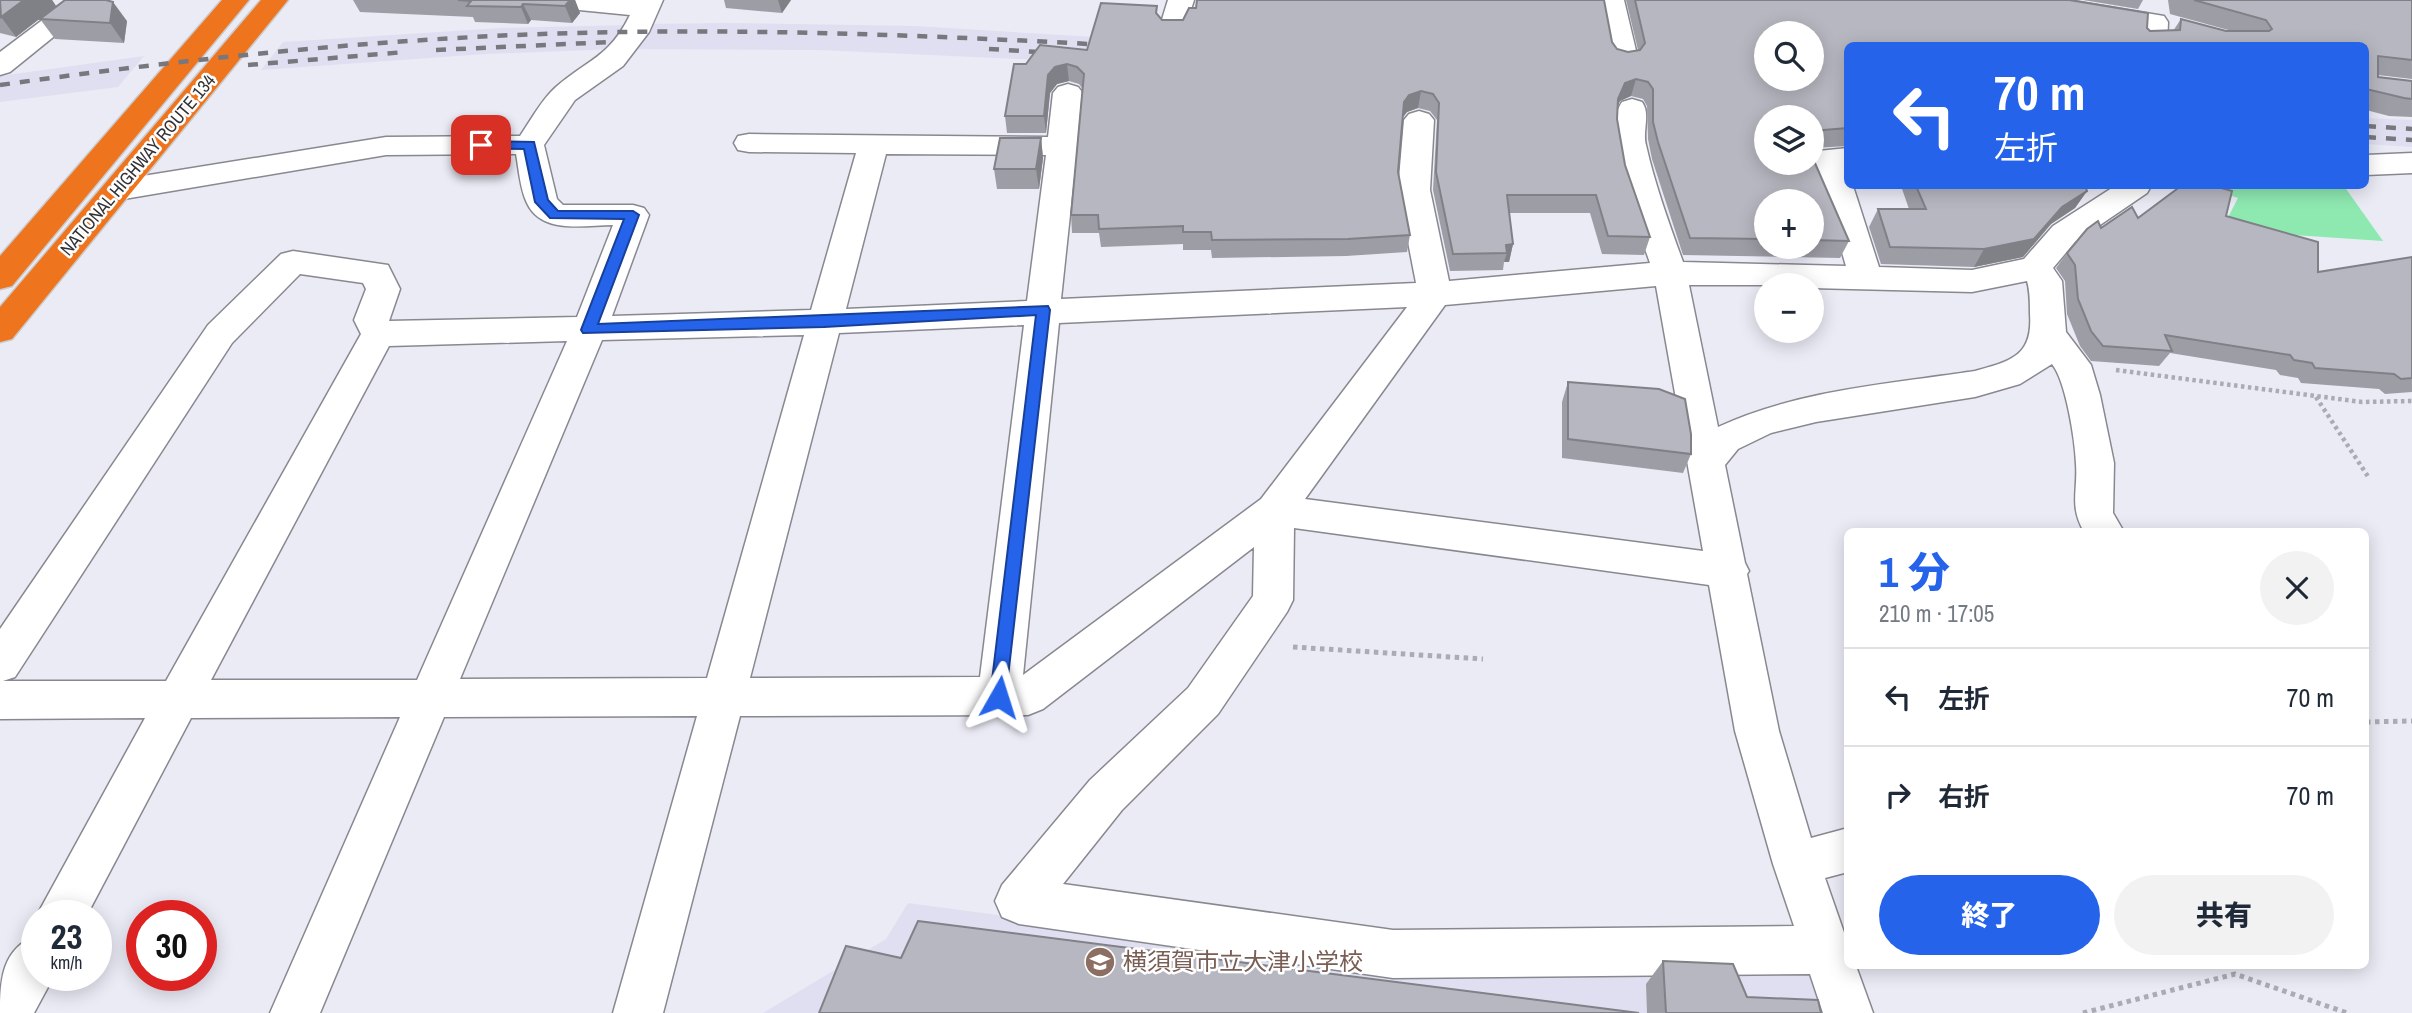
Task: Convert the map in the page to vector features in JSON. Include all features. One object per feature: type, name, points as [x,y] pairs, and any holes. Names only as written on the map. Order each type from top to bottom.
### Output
[{"type":"highway","name":"NATIONAL HIGHWAY ROUTE 134","points":[[0,278],[236,0]]},
{"type":"highway","name":"NATIONAL HIGHWAY ROUTE 134","points":[[0,330],[275,0]]},
{"type":"street","points":[[0,66],[86,0]]},
{"type":"street","points":[[295,1013],[589,330],[633,215],[555,215],[542,202],[529,145],[565,94],[613,60],[635,32],[648,4],[559,0]]},
{"type":"street","points":[[1173,29],[1181,0]]},
{"type":"street","points":[[1611,0],[1624,59]]},
{"type":"street","points":[[2016,0],[2161,24]]},
{"type":"street","points":[[999,697],[1068,93]]},
{"type":"street","points":[[1632,108],[1629,138],[1640,187],[1670,273],[1729,571],[1757,731],[1796,864],[1848,1013]]},
{"type":"street","points":[[0,700],[1028,696],[1275,510],[1434,293],[1414,190],[1419,120]]},
{"type":"street","points":[[749,143],[1063,146]]},
{"type":"street","points":[[118,190],[386,146],[529,145]]},
{"type":"street","points":[[638,1013],[873,145]]},
{"type":"street","points":[[1844,158],[1829,158],[1866,279]]},
{"type":"street","points":[[2369,165],[2412,163]]},
{"type":"street","points":[[378,334],[824,322],[1434,293],[1670,273],[1972,281],[2035,268],[2064,234],[2132,189]]},
{"type":"street","points":[[0,664],[220,334],[293,262],[376,273],[383,289],[371,320],[378,334]]},
{"type":"street","points":[[1706,462],[1725,439],[1762,422],[1816,409],[1926,393],[2007,375],[2038,358],[2049,335],[2045,281],[2035,268]]},
{"type":"street","points":[[69,900],[378,334]]},
{"type":"street","points":[[2049,335],[2073,365],[2095,463],[2094,514],[2102,528]]},
{"type":"street","points":[[1275,510],[1729,571]]},
{"type":"street","points":[[1275,510],[1273,600],[1203,701],[1106,795],[1019,901],[1393,954],[1826,950]]},
{"type":"street","points":[[1796,864],[1844,851]]},
{"type":"street","points":[[8,1013],[21,989]]},
{"type":"path","points":[[2073,365],[2362,402],[2412,401]]},
{"type":"path","points":[[2315,396],[2369,478]]},
{"type":"path","points":[[1243,643],[1483,659]]},
{"type":"path","points":[[2369,722],[2412,721]]},
{"type":"path","points":[[2083,1013],[2235,974],[2347,1013]]},
{"type":"shaded area","points":[[647,24],[915,26],[1162,41],[1154,65],[820,50],[633,49]]},
{"type":"shaded area","points":[[632,25],[616,49],[486,54],[261,70],[283,42],[501,28]]},
{"type":"shaded area","points":[[144,56],[118,87],[0,102],[0,76]]},
{"type":"shaded area","points":[[2369,118],[2412,120],[2412,147],[2369,144]]},
{"type":"shaded area","name":"横須賀市立大津小学校","points":[[908,903],[1416,971],[1827,954],[1847,1013],[763,1013],[886,939]]},
{"type":"green space","points":[[2210,189],[2346,189],[2383,241],[2294,235],[2304,254],[2222,229],[2238,198]]},
{"type":"building","points":[[0,0],[24,0],[1,17]]},
{"type":"building","points":[[65,0],[113,2],[110,23],[40,19]]},
{"type":"building","points":[[458,0],[570,0],[565,6],[523,4],[521,7],[467,6],[471,1]]},
{"type":"building","points":[[1197,0],[1604,0],[1612,42],[1617,49],[1628,52],[1640,50],[1645,43],[1635,0],[2069,0],[2148,13],[2147,28],[2150,31],[2180,30],[2181,19],[2226,31],[2269,31],[2272,29],[2266,20],[2194,0],[2412,0],[2412,60],[2378,56],[2378,77],[2412,81],[2412,99],[2369,90],[2369,42],[1844,42],[1844,128],[1824,130],[1824,105],[1754,105],[1754,175],[1820,175],[1849,241],[1824,240],[1824,189],[1754,189],[1754,239],[1690,238],[1653,122],[1653,89],[1648,82],[1636,79],[1625,83],[1618,99],[1617,119],[1625,165],[1650,237],[1608,236],[1596,195],[1507,195],[1513,244],[1506,245],[1507,253],[1453,254],[1436,172],[1439,103],[1433,94],[1421,91],[1409,95],[1404,102],[1398,172],[1410,235],[1348,239],[1212,240],[1211,232],[1183,232],[1183,226],[1099,229],[1098,215],[1071,215],[1084,74],[1077,67],[1067,64],[1055,67],[1048,75],[1044,116],[1005,116],[1014,64],[1026,64],[1040,45],[1087,50],[1101,3],[1157,6],[1156,13],[1162,20],[1183,20],[1189,8],[1196,8]]},
{"type":"building","points":[[1000,138],[1041,138],[1036,169],[994,169]]},
{"type":"building","points":[[1917,189],[2087,191],[2062,207],[2034,239],[1984,249],[1890,247],[1878,209],[1926,209]]},
{"type":"building","points":[[2177,189],[2225,189],[2232,191],[2226,216],[2318,242],[2318,272],[2412,257],[2412,378],[2401,379],[2394,374],[2315,368],[2312,363],[2294,360],[2290,355],[2165,335],[2172,351],[2103,346],[2091,331],[2078,299],[2075,265],[2067,253],[2087,229],[2098,221],[2101,228],[2132,207],[2138,218]]},
{"type":"building","points":[[1568,382],[1659,389],[1685,399],[1691,434],[1691,454],[1568,439]]},
{"type":"building","points":[[918,921],[1639,1013],[819,1013],[846,946],[901,958]]},
{"type":"building","points":[[1663,961],[1733,964],[1747,997],[1818,1000],[1821,1013],[1666,1013]]},
{"type":"railway","points":[[0,85],[185,61],[308,49],[432,39],[571,33],[801,33],[1108,45]]},
{"type":"railway","points":[[436,50],[611,42]]},
{"type":"railway","points":[[989,49],[1055,53]]},
{"type":"railway","points":[[248,65],[405,52]]},
{"type":"railway","points":[[2369,126],[2412,129]]},
{"type":"railway","points":[[2369,137],[2412,140]]},
{"type":"place","name":"横須賀市立大津小学校","points":[[1100,962]]},
{"type":"route","points":[[481,145],[529,145],[542,202],[555,215],[633,215],[589,330],[824,322],[1043,310],[999,697]]}]
